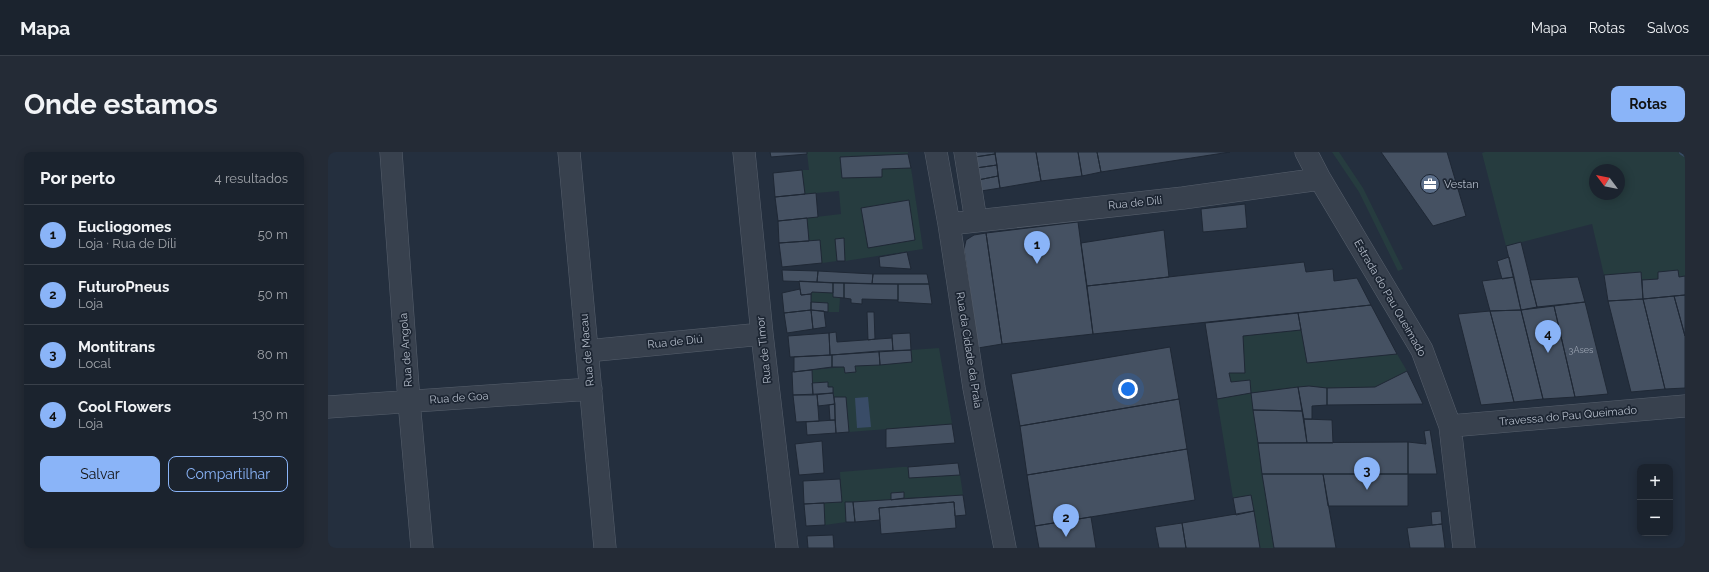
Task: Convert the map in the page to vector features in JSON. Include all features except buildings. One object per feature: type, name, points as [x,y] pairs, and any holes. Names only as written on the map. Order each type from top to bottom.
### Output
[{"type":"street","name":"Rua de Angola","points":[[391,152],[409,401],[422,548]]},
{"type":"street","name":"Rua de Macau","points":[[568,152],[605,548]]},
{"type":"street","name":"Rua de Timor","points":[[744,152],[762,334],[787,548]]},
{"type":"street","name":"Rua da Cidade da Praia","points":[[936,152],[949,224],[974,388],[1005,548]]},
{"type":"street","points":[[965,152],[976,221]]},
{"type":"street","name":"Estrada do Pau Queimado","points":[[1306,152],[1320,179],[1422,350],[1450,426],[1464,548]]},
{"type":"street","name":"Rua de Díli","points":[[949,224],[1183,198],[1320,179]]},
{"type":"street","name":"Rua de Diú","points":[[587,351],[762,334]]},
{"type":"street","name":"Rua de Goa","points":[[328,407],[591,389]]},
{"type":"street","name":"Travessa do Pau Queimado","points":[[1450,426],[1685,406]]},
{"type":"green space","points":[[807,152],[908,152],[908,154],[841,157],[842,178],[882,177],[882,169],[911,168],[923,249],[845,261],[844,239],[835,239],[837,261],[822,263],[820,241],[809,241],[807,218],[841,214],[839,191],[805,194],[802,170],[809,170]],"holes":[[[909,200],[915,240],[868,248],[861,208]]]},
{"type":"green space","points":[[1332,152],[1339,152],[1363,188],[1403,269],[1398,271],[1359,192]]},
{"type":"green space","points":[[1685,152],[1685,276],[1679,277],[1678,270],[1658,272],[1658,279],[1642,280],[1641,272],[1604,275],[1592,224],[1506,246],[1482,153]]},
{"type":"green space","points":[[812,292],[833,293],[833,297],[840,298],[839,312],[828,312],[828,303],[811,302]]},
{"type":"green space","points":[[1301,330],[1307,363],[1397,354],[1407,371],[1375,387],[1327,388],[1309,386],[1251,393],[1231,382],[1229,373],[1245,373],[1243,336]]},
{"type":"green space","points":[[939,348],[952,424],[849,432],[846,397],[834,397],[833,387],[812,383],[812,370],[844,367],[845,373],[855,372],[855,366],[912,362],[911,350]]},
{"type":"green space","points":[[1251,393],[1274,548],[1260,548],[1251,495],[1233,498],[1217,399]]},
{"type":"green space","points":[[908,467],[909,478],[960,475],[963,495],[904,498],[904,492],[891,493],[891,500],[845,502],[846,522],[825,525],[824,503],[842,502],[840,472]]},
{"type":"water","points":[[868,397],[871,427],[857,428],[855,398]]},
{"type":"place","name":"Vestan","points":[[1430,184]]},
{"type":"place","name":"Eucliogomes","points":[[1037,264]]},
{"type":"place","name":"Cool Flowers","points":[[1548,353]]},
{"type":"place","name":"Montitrans","points":[[1367,490]]},
{"type":"place","name":"FuturoPneus","points":[[1066,537]]}]
